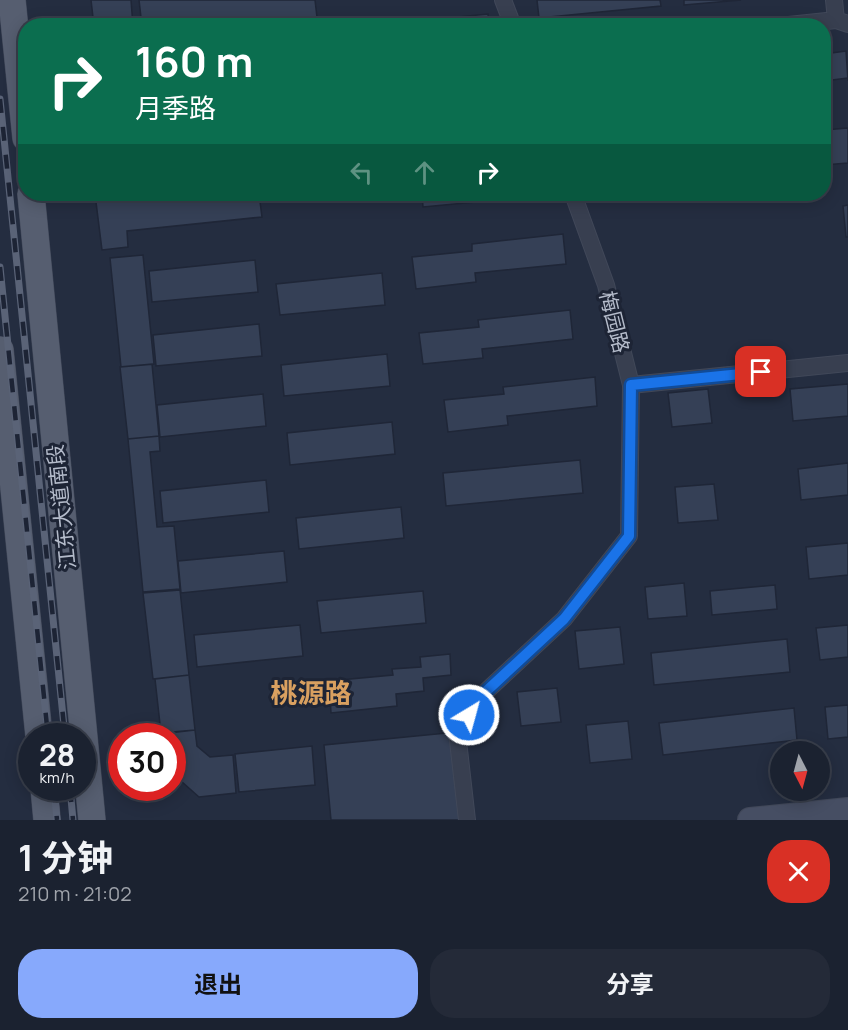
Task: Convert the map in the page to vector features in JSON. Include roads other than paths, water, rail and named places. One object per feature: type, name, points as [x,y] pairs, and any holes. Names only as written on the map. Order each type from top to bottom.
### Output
[{"type":"main road","points":[[12,0],[18,59]]},
{"type":"main road","name":"江东大道南段","points":[[32,201],[92,820]]},
{"type":"main road","points":[[0,350],[38,723]]},
{"type":"main road","points":[[45,801],[47,820]]},
{"type":"street","points":[[503,0],[510,18]]},
{"type":"street","points":[[834,0],[842,22]]},
{"type":"street","name":"梅园路","points":[[467,820],[457,732],[480,697],[564,619],[629,536],[631,385],[606,285],[576,201]]},
{"type":"street","points":[[631,385],[848,363]]},
{"type":"street","points":[[750,820],[848,810]]},
{"type":"railway","points":[[0,99],[64,723]]},
{"type":"railway","points":[[0,267],[47,723]]},
{"type":"railway","points":[[55,801],[57,820]]},
{"type":"railway","points":[[71,801],[73,820]]},
{"type":"district","name":"桃源路","points":[[311,692]]}]
